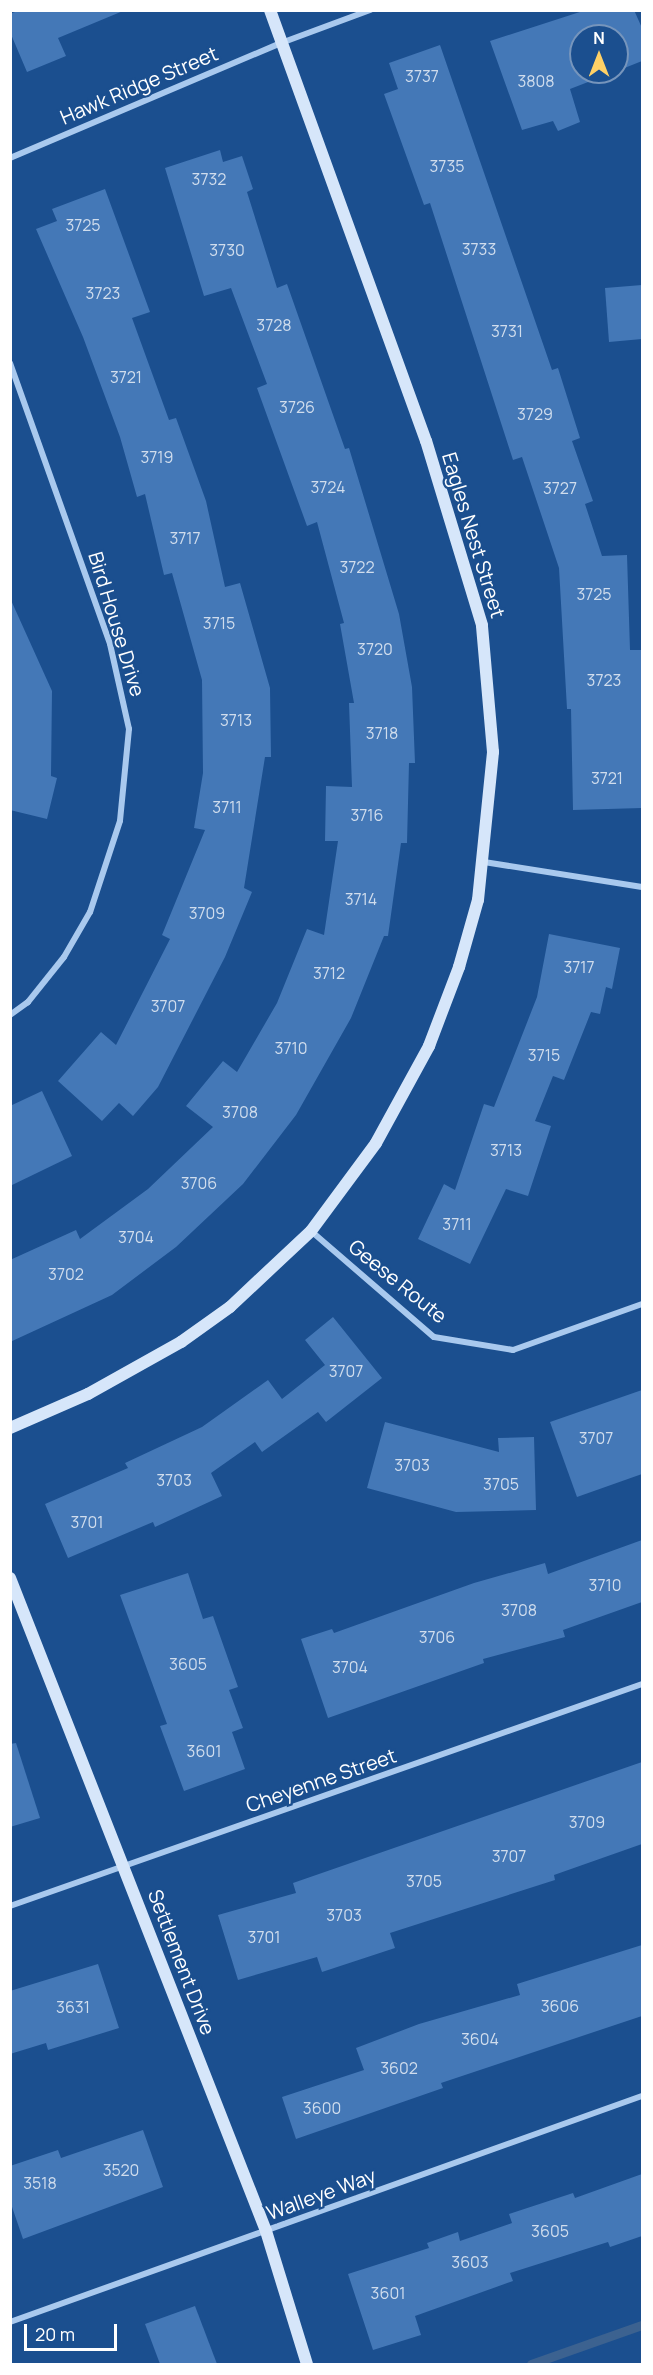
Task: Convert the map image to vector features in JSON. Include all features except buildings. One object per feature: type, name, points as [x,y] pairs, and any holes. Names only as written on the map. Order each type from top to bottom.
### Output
[{"type":"street","name":"Eagles Nest Street","points":[[10,1428],[88,1394],[181,1342],[230,1307],[311,1231],[376,1143],[429,1046],[459,967],[478,900],[484,862],[493,752],[482,625],[426,441],[270,10]]},
{"type":"street","name":"Hawk Ridge Street","points":[[10,158],[281,43],[370,10]]},
{"type":"street","name":"Bird House Drive","points":[[10,363],[110,644],[129,729],[120,821],[94,903],[64,957],[28,1002],[10,1015]]},
{"type":"street","points":[[484,862],[642,886]]},
{"type":"street","name":"Geese Route","points":[[311,1231],[434,1337],[513,1350],[642,1304]]},
{"type":"street","name":"Settlement Drive","points":[[10,1578],[266,2231],[307,2364]]},
{"type":"street","name":"Cheyenne Street","points":[[10,1906],[642,1684]]},
{"type":"street","name":"Walleye Way","points":[[10,2322],[642,2096]]},
{"type":"waterway","points":[[531,2364],[642,2325]]}]
